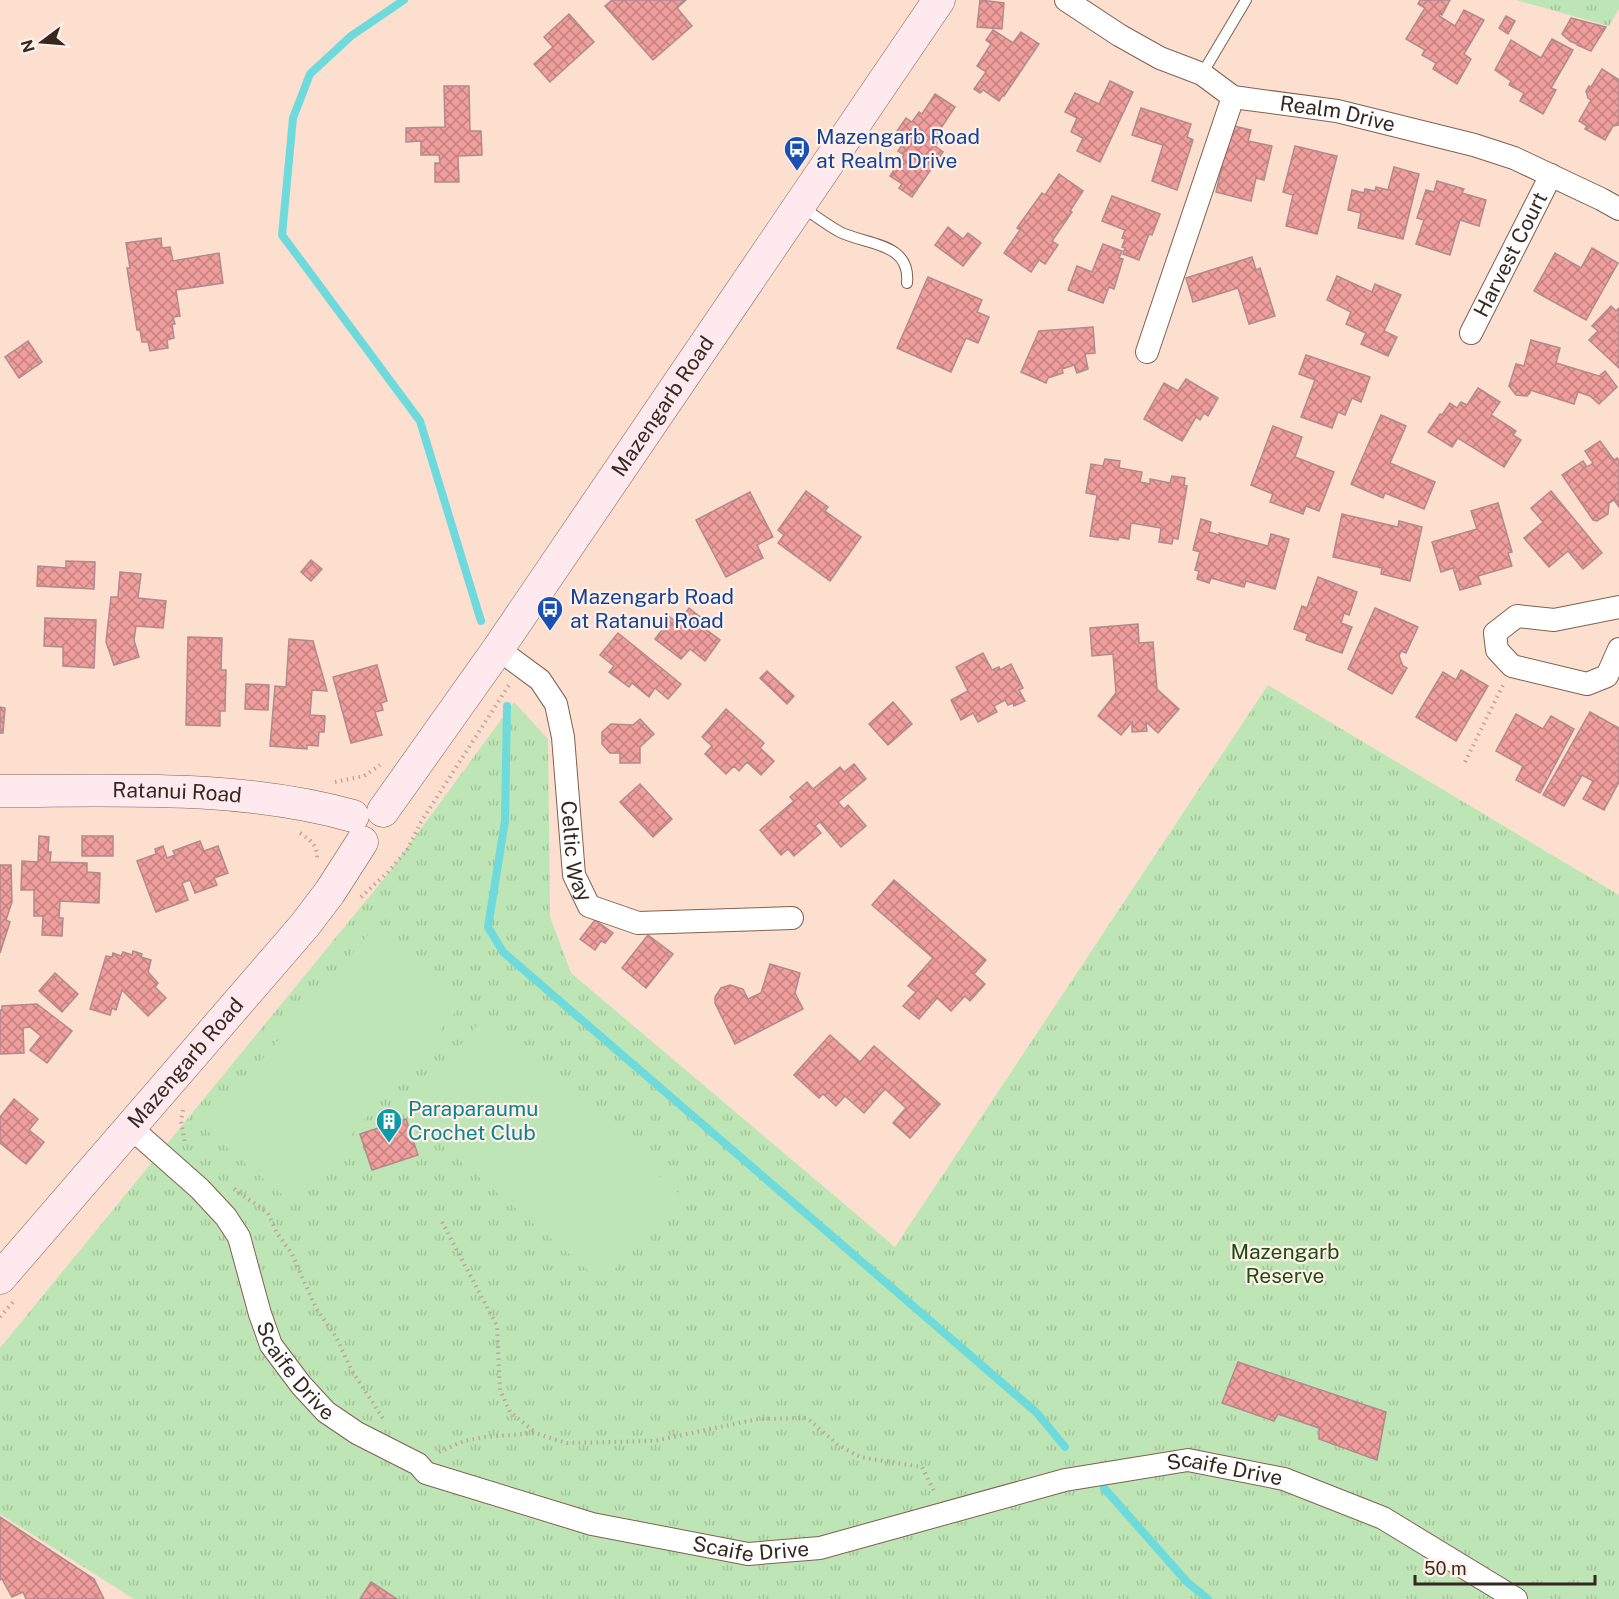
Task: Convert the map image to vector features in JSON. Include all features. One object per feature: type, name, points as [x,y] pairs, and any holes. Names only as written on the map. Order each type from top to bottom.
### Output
[{"type":"main road","name":"Mazengarb Road","points":[[0,1278],[305,925],[330,892],[366,823],[498,650],[939,0]]},
{"type":"main road","name":"Ratanui Road","points":[[0,791],[236,794],[316,805],[366,823]]},
{"type":"street","name":"Realm Drive","points":[[1066,0],[1119,35],[1160,58],[1202,74],[1233,97],[1336,111],[1463,142],[1514,158],[1619,209]]},
{"type":"street","points":[[1147,352],[1233,97]]},
{"type":"street","name":"Harvest Court","points":[[1471,333],[1551,175]]},
{"type":"street","points":[[1619,607],[1554,620],[1517,615],[1495,633],[1497,650],[1512,666],[1587,684],[1607,676],[1619,649]]},
{"type":"street","name":"Celtic Way","points":[[498,650],[540,680],[556,704],[563,737],[574,875],[589,906],[638,922],[792,918]]},
{"type":"street","name":"Scaife Drive","points":[[130,1127],[200,1189],[233,1227],[239,1237],[270,1345],[301,1385],[326,1412],[357,1433],[418,1464],[426,1473],[592,1524],[748,1554],[820,1548],[1065,1480],[1188,1460],[1284,1479],[1383,1518],[1516,1599]]},
{"type":"lane","points":[[1202,74],[1246,0]]},
{"type":"lane","points":[[801,206],[841,233],[888,247],[905,263],[908,283]]},
{"type":"path","points":[[1465,762],[1512,666]]},
{"type":"path","points":[[329,782],[354,779],[364,776],[380,765],[383,767]]},
{"type":"path","points":[[300,833],[314,843],[317,849],[317,860]]},
{"type":"path","points":[[171,1121],[181,1121]]},
{"type":"path","points":[[268,1213],[292,1254],[316,1308],[336,1337],[352,1371],[386,1422]]},
{"type":"path","points":[[442,1222],[497,1326],[500,1390],[510,1412],[535,1433],[567,1443],[654,1441],[758,1419],[807,1418],[837,1443],[860,1457],[922,1467],[944,1512]]},
{"type":"path","points":[[418,1464],[464,1441],[535,1433]]},
{"type":"path","points":[[435,1449],[442,1450]]},
{"type":"green space","points":[[1516,0],[1619,0],[1619,9],[1609,26]]},
{"type":"green space","name":"Mazengarb Reserve","points":[[1268,685],[1619,895],[1619,1599],[134,1599],[0,1514],[0,1348],[387,875],[514,702],[548,739],[550,917],[571,973],[895,1247]]},
{"type":"green space","points":[[372,930],[461,1006],[293,1204],[204,1128]]},
{"type":"green space","points":[[480,1022],[679,1193],[603,1283],[403,1112]]},
{"type":"building","points":[[612,0],[686,0],[677,8],[692,26],[653,60],[605,6]]},
{"type":"building","points":[[980,0],[1004,3],[1002,29],[977,27]]},
{"type":"building","points":[[1420,0],[1450,0],[1442,15],[1439,16],[1455,26],[1464,10],[1484,20],[1464,54],[1471,59],[1457,84],[1433,69],[1436,63],[1422,55],[1425,50],[1406,39],[1425,8],[1418,4]]},
{"type":"building","points":[[569,14],[594,42],[550,82],[534,64],[553,47],[544,37]]},
{"type":"building","points":[[1506,16],[1515,21],[1508,34],[1499,28]]},
{"type":"building","points":[[1571,18],[1606,27],[1591,51],[1570,41],[1562,34]]},
{"type":"building","points":[[993,30],[1013,43],[1021,32],[1039,44],[999,101],[983,90],[980,93],[974,89],[986,72],[977,66],[991,44],[986,40]]},
{"type":"building","points":[[1552,39],[1573,50],[1551,88],[1556,90],[1543,114],[1520,101],[1524,93],[1509,85],[1511,81],[1495,70],[1511,40],[1541,58]]},
{"type":"building","points":[[1602,69],[1619,80],[1619,125],[1613,126],[1605,140],[1585,129],[1587,126],[1579,121],[1591,100],[1586,91]]},
{"type":"building","points":[[1110,81],[1133,92],[1100,162],[1077,151],[1083,138],[1071,132],[1077,118],[1065,112],[1075,93],[1099,104]]},
{"type":"building","points":[[444,86],[469,86],[470,131],[481,131],[482,155],[458,156],[459,182],[435,182],[435,163],[440,163],[439,155],[421,155],[421,141],[406,142],[406,128],[445,127]]},
{"type":"building","points":[[935,94],[955,107],[935,137],[939,140],[935,146],[943,152],[912,197],[899,188],[902,184],[890,176],[904,155],[898,151],[907,138],[897,131],[906,118],[912,122],[919,112],[922,114]]},
{"type":"building","points":[[1141,108],[1191,124],[1187,137],[1193,140],[1177,190],[1152,181],[1163,145],[1132,135]]},
{"type":"building","points":[[1226,124],[1251,130],[1248,141],[1272,146],[1264,180],[1256,178],[1251,201],[1216,192],[1222,167],[1216,166]]},
{"type":"building","points":[[1295,146],[1337,156],[1317,234],[1286,226],[1293,195],[1283,192]]},
{"type":"building","points":[[1394,167],[1419,174],[1403,239],[1358,228],[1361,213],[1348,210],[1352,190],[1364,193],[1365,189],[1375,191],[1376,187],[1388,190]]},
{"type":"building","points":[[1059,174],[1083,191],[1052,241],[1058,245],[1045,264],[1039,260],[1031,272],[1004,253],[1020,230],[1017,228],[1042,193],[1045,195]]},
{"type":"building","points":[[1437,181],[1464,189],[1462,193],[1486,200],[1479,226],[1460,220],[1450,255],[1416,244],[1424,220],[1417,218],[1426,190],[1434,192]]},
{"type":"building","points":[[1112,196],[1160,214],[1139,260],[1123,254],[1125,248],[1122,247],[1125,239],[1122,238],[1125,230],[1102,221]]},
{"type":"building","points":[[948,227],[963,239],[968,233],[981,243],[963,266],[935,245]]},
{"type":"building","points":[[161,238],[162,248],[170,247],[173,261],[219,253],[223,283],[176,290],[180,316],[173,317],[174,338],[167,340],[168,348],[150,351],[148,342],[142,342],[140,330],[137,330],[127,268],[130,268],[126,243]]},
{"type":"building","points":[[1103,244],[1122,251],[1119,258],[1123,259],[1114,289],[1109,287],[1103,303],[1068,290],[1077,266],[1092,272]]},
{"type":"building","points":[[1592,248],[1618,263],[1586,320],[1534,291],[1555,253],[1581,268]]},
{"type":"building","points":[[1252,257],[1256,270],[1260,268],[1275,316],[1249,324],[1238,288],[1193,302],[1186,278]]},
{"type":"building","points":[[1337,276],[1372,292],[1375,284],[1401,295],[1384,331],[1397,337],[1388,356],[1361,344],[1366,333],[1346,324],[1351,312],[1327,300]]},
{"type":"building","points":[[928,277],[982,300],[977,312],[989,317],[978,343],[966,338],[951,372],[897,348]]},
{"type":"building","points":[[1611,306],[1616,311],[1619,308],[1619,368],[1589,340],[1598,331],[1592,326]]},
{"type":"building","points":[[1093,327],[1095,353],[1085,354],[1088,369],[1077,373],[1074,365],[1062,369],[1063,373],[1048,378],[1046,383],[1021,372],[1039,331]]},
{"type":"building","points":[[1531,340],[1560,348],[1556,363],[1599,376],[1605,371],[1617,387],[1599,404],[1590,396],[1578,392],[1574,404],[1530,390],[1527,396],[1516,395],[1509,386],[1516,364],[1524,366]]},
{"type":"building","points":[[28,341],[42,362],[19,378],[5,357]]},
{"type":"building","points":[[1306,355],[1370,377],[1361,402],[1352,398],[1345,415],[1338,412],[1332,428],[1301,417],[1315,380],[1299,374]]},
{"type":"building","points":[[1186,379],[1218,398],[1208,416],[1204,413],[1200,420],[1196,417],[1182,441],[1144,419],[1164,383],[1178,391]]},
{"type":"building","points":[[1478,388],[1500,402],[1491,415],[1516,431],[1513,435],[1521,440],[1504,467],[1458,438],[1452,447],[1428,432],[1450,403],[1457,408],[1461,402],[1467,405]]},
{"type":"building","points":[[1381,415],[1406,426],[1390,463],[1435,482],[1424,509],[1385,493],[1383,498],[1351,484]]},
{"type":"building","points":[[1273,426],[1302,437],[1295,457],[1334,472],[1319,511],[1306,506],[1303,514],[1270,502],[1273,494],[1251,485]]},
{"type":"building","points":[[1600,441],[1614,460],[1617,458],[1619,460],[1619,507],[1614,500],[1609,503],[1608,514],[1597,521],[1593,520],[1562,475],[1583,461],[1587,467],[1593,463],[1585,451]]},
{"type":"building","points":[[1105,459],[1120,461],[1119,468],[1142,472],[1140,482],[1150,484],[1150,479],[1170,483],[1172,476],[1185,478],[1184,485],[1187,486],[1178,539],[1173,538],[1172,544],[1159,542],[1161,528],[1131,523],[1129,539],[1119,537],[1118,540],[1090,536],[1097,495],[1086,493],[1091,464],[1103,466]]},
{"type":"building","points":[[806,491],[828,507],[825,511],[861,537],[830,581],[778,543],[784,535],[778,530]]},
{"type":"building","points":[[1551,491],[1602,553],[1583,569],[1568,551],[1549,567],[1524,538],[1543,522],[1531,508]]},
{"type":"building","points":[[750,492],[773,537],[757,545],[763,558],[726,577],[696,520]]},
{"type":"building","points":[[1498,503],[1512,552],[1508,553],[1512,566],[1478,576],[1481,584],[1460,590],[1453,568],[1441,572],[1432,542],[1477,529],[1471,511]]},
{"type":"building","points":[[1342,514],[1398,527],[1399,521],[1422,527],[1410,581],[1381,574],[1382,568],[1333,557]]},
{"type":"building","points":[[1201,519],[1211,522],[1209,532],[1219,535],[1219,533],[1268,546],[1271,534],[1289,539],[1275,589],[1246,581],[1244,587],[1211,578],[1209,583],[1197,579],[1199,571],[1195,570],[1200,552],[1193,550]]},
{"type":"building","points":[[311,560],[322,569],[311,581],[301,572]]},
{"type":"building","points":[[66,561],[95,562],[94,589],[37,586],[38,566],[66,568]]},
{"type":"building","points":[[120,572],[141,574],[138,598],[166,601],[163,628],[136,626],[134,640],[139,657],[114,665],[106,642],[111,597],[118,597]]},
{"type":"building","points":[[1318,577],[1357,592],[1349,615],[1344,613],[1341,623],[1352,627],[1342,653],[1306,640],[1308,634],[1294,629],[1302,606],[1307,608]]},
{"type":"building","points":[[689,608],[708,623],[704,628],[720,640],[705,661],[690,649],[681,659],[655,639],[665,626],[661,623],[667,615],[678,623]]},
{"type":"building","points":[[1375,608],[1418,627],[1406,653],[1401,651],[1399,656],[1403,666],[1407,668],[1392,694],[1348,669]]},
{"type":"building","points":[[45,618],[96,620],[94,668],[63,666],[63,647],[44,646]]},
{"type":"building","points":[[1138,624],[1139,643],[1153,642],[1157,689],[1179,709],[1158,733],[1146,722],[1147,731],[1132,732],[1132,722],[1121,735],[1098,716],[1116,693],[1113,654],[1092,656],[1090,628]]},
{"type":"building","points":[[618,633],[681,684],[668,699],[655,688],[649,697],[632,683],[629,687],[609,672],[614,666],[600,655]]},
{"type":"building","points":[[188,637],[222,638],[221,670],[226,670],[225,711],[220,711],[220,726],[186,725]]},
{"type":"building","points":[[289,639],[313,641],[327,691],[312,690],[310,715],[325,716],[324,732],[319,732],[318,746],[307,745],[307,749],[270,746],[275,686],[286,687]]},
{"type":"building","points":[[983,653],[992,670],[999,667],[1000,670],[1011,664],[1023,688],[1019,690],[1025,701],[1014,706],[1013,703],[1008,705],[1005,700],[994,706],[997,712],[978,722],[973,713],[961,720],[951,700],[968,691],[956,667]]},
{"type":"building","points":[[377,665],[387,701],[381,703],[383,710],[375,712],[382,735],[351,743],[333,677]]},
{"type":"building","points":[[1461,670],[1488,686],[1456,741],[1416,717],[1443,672],[1456,680]]},
{"type":"building","points":[[767,671],[794,696],[787,704],[760,678]]},
{"type":"building","points":[[246,684],[269,685],[268,710],[245,709]]},
{"type":"building","points":[[893,702],[912,724],[888,745],[869,724]]},
{"type":"building","points":[[0,707],[5,708],[3,733],[0,733]]},
{"type":"building","points":[[726,709],[764,743],[760,748],[774,761],[761,775],[747,762],[739,771],[734,766],[726,774],[705,754],[712,746],[702,737]]},
{"type":"building","points":[[1590,712],[1619,728],[1619,782],[1604,810],[1583,799],[1593,781],[1582,775],[1564,806],[1543,795]]},
{"type":"building","points":[[1516,714],[1543,729],[1551,716],[1574,729],[1540,793],[1516,780],[1523,766],[1496,751]]},
{"type":"building","points":[[640,719],[654,734],[640,747],[640,763],[620,763],[620,753],[610,753],[602,744],[602,732],[611,724],[633,725]]},
{"type":"building","points":[[854,764],[866,779],[838,802],[844,809],[848,805],[866,826],[841,847],[820,822],[815,826],[821,833],[794,856],[788,849],[781,855],[760,830],[794,801],[790,797],[807,782],[813,789],[840,767],[844,772]]},
{"type":"building","points":[[640,784],[672,819],[653,837],[620,802]]},
{"type":"building","points":[[39,836],[49,837],[50,862],[87,863],[87,872],[100,873],[99,903],[60,901],[59,918],[63,918],[62,936],[42,935],[43,916],[34,916],[34,890],[21,890],[22,861],[38,862]]},
{"type":"building","points":[[82,836],[113,836],[113,856],[82,856]]},
{"type":"building","points":[[200,841],[204,851],[218,846],[228,873],[214,878],[217,885],[195,893],[190,880],[182,883],[188,900],[156,912],[137,861],[156,854],[155,849],[163,846],[167,858],[175,855],[173,851]]},
{"type":"building","points":[[0,865],[11,865],[12,902],[6,920],[10,922],[0,953]]},
{"type":"building","points":[[894,880],[986,960],[974,974],[985,984],[970,1001],[965,996],[951,1011],[937,998],[919,1019],[903,1006],[916,992],[908,986],[933,958],[872,905]]},
{"type":"building","points":[[595,920],[613,933],[605,943],[601,941],[595,950],[580,939]]},
{"type":"building","points":[[648,935],[673,954],[646,988],[622,968]]},
{"type":"building","points":[[133,951],[151,960],[148,972],[158,983],[155,987],[166,998],[148,1016],[122,990],[116,1010],[112,1008],[110,1015],[90,1009],[106,956],[112,957],[113,953],[121,956],[123,952],[132,955]]},
{"type":"building","points":[[770,964],[800,973],[795,993],[803,1009],[735,1044],[715,1003],[715,997],[721,988],[730,985],[743,989],[748,999],[761,993]]},
{"type":"building","points":[[55,973],[78,994],[62,1012],[39,991]]},
{"type":"building","points":[[37,1004],[72,1031],[47,1063],[30,1050],[41,1036],[30,1027],[23,1028],[24,1053],[0,1054],[0,1010],[2,1006]]},
{"type":"building","points":[[830,1035],[860,1062],[874,1046],[940,1104],[910,1138],[893,1123],[906,1108],[885,1089],[864,1113],[845,1096],[836,1106],[823,1094],[819,1098],[794,1075]]},
{"type":"building","points":[[14,1099],[38,1119],[29,1130],[44,1142],[26,1164],[0,1143],[0,1117]]},
{"type":"building","name":"Paraparaumu Crochet Club","points":[[406,1119],[418,1155],[372,1170],[360,1134]]},
{"type":"building","points":[[1238,1362],[1386,1412],[1377,1460],[1319,1439],[1319,1428],[1278,1414],[1274,1421],[1222,1403]]},
{"type":"building","points":[[0,1517],[94,1579],[104,1599],[26,1599],[23,1592],[12,1597],[2,1579],[0,1580]]},
{"type":"building","points":[[371,1582],[397,1599],[360,1599]]},
{"type":"waterway","points":[[404,0],[351,36],[310,74],[293,118],[282,235],[420,421],[481,621]]},
{"type":"waterway","points":[[507,706],[505,821],[488,927],[503,952],[1037,1413],[1065,1447]]},
{"type":"waterway","points":[[1104,1488],[1187,1582],[1208,1599]]},
{"type":"place","name":"Mazengarb Road at Realm Drive","points":[[797,172]]},
{"type":"place","name":"Mazengarb Road at Ratanui Road","points":[[550,632]]},
{"type":"place","name":"Paraparaumu Crochet Club","points":[[389,1144]]}]
